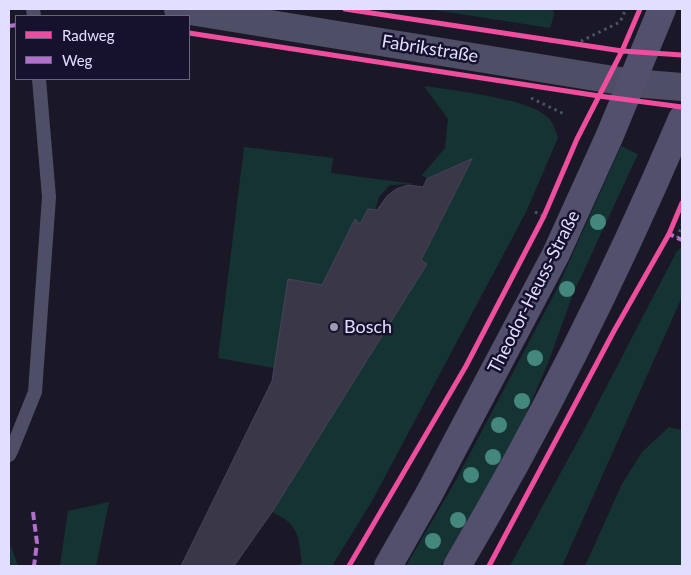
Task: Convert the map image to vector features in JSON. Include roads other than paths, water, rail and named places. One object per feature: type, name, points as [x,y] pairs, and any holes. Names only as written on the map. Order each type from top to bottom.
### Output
[{"type":"main road","name":"Theodor-Heuss-Straße","points":[[388,566],[430,494],[556,254],[632,83],[662,9]]},
{"type":"main road","points":[[457,566],[531,436],[578,344],[633,229],[682,119]]},
{"type":"street","name":"Fabrikstraße","points":[[178,9],[632,83],[682,87]]},
{"type":"lane","points":[[9,455],[35,392],[49,197],[39,80]]},
{"type":"place","name":"Bosch","points":[[334,327]]}]
